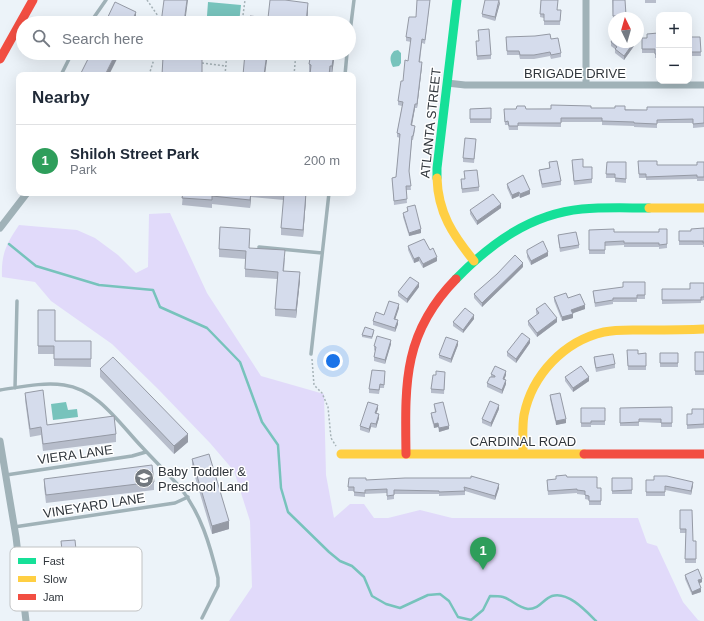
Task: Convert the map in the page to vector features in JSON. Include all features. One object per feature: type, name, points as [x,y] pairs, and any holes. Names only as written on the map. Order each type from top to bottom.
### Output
[{"type":"main road","points":[[25,16],[34,0]]},
{"type":"main road","name":"ATLANTA STREET","points":[[457,0],[437,168],[438,196],[442,214],[448,228],[474,261]]},
{"type":"main road","points":[[0,59],[16,31]]},
{"type":"main road","points":[[406,454],[407,382],[410,362],[416,343],[425,322],[436,303],[474,261],[507,236],[524,226],[547,216],[562,212],[593,209],[704,208]]},
{"type":"main road","points":[[523,454],[522,429],[524,415],[531,391],[544,369],[569,347],[586,338],[605,332],[624,330],[704,329]]},
{"type":"main road","name":"CARDINAL ROAD","points":[[341,454],[704,454]]},
{"type":"street","points":[[586,0],[586,85]]},
{"type":"street","name":"BRIGADE DRIVE","points":[[447,83],[465,85],[704,85]]},
{"type":"street","points":[[0,228],[25,196]]},
{"type":"street","points":[[0,441],[17,547]]},
{"type":"street","points":[[25,611],[26,621]]},
{"type":"lane","points":[[95,16],[106,0]]},
{"type":"lane","points":[[352,16],[354,0]]},
{"type":"lane","points":[[62,72],[68,60]]},
{"type":"lane","points":[[345,72],[347,60]]},
{"type":"lane","points":[[311,354],[329,196]]},
{"type":"lane","points":[[259,247],[322,254]]},
{"type":"lane","points":[[15,388],[17,301]]},
{"type":"lane","points":[[0,390],[51,384],[65,385],[80,390],[94,398],[108,410],[188,497],[199,515],[218,578],[218,586],[202,618]]},
{"type":"lane","name":"VIERA LANE","points":[[6,475],[132,456],[146,452]]},
{"type":"lane","name":"VINEYARD LANE","points":[[14,527],[175,503],[188,497]]},
{"type":"path","points":[[147,0],[158,16]]},
{"type":"path","points":[[243,16],[245,0]]},
{"type":"path","points":[[150,72],[153,60]]},
{"type":"path","points":[[225,72],[226,60]]},
{"type":"path","points":[[294,72],[295,60]]},
{"type":"path","points":[[197,62],[226,66]]},
{"type":"path","points":[[311,354],[314,385],[322,393],[328,407],[331,438],[341,454]]},
{"type":"shaded area","points":[[208,2],[241,5],[240,16],[207,16]]},
{"type":"shaded area","points":[[398,50],[401,53],[401,63],[399,66],[393,67],[391,61],[392,53]]},
{"type":"shaded area","points":[[170,213],[207,293],[261,376],[324,394],[326,475],[334,518],[350,504],[364,504],[374,518],[388,518],[420,510],[452,518],[638,518],[647,543],[657,546],[683,602],[698,620],[701,621],[229,621],[252,587],[250,521],[234,471],[210,443],[112,344],[51,301],[35,282],[2,277],[4,255],[11,237],[19,225],[77,230],[95,238],[118,255],[136,273],[148,267],[149,214]]},
{"type":"shaded area","points":[[66,402],[68,410],[77,409],[78,417],[53,420],[51,404]]},
{"type":"building","points":[[164,0],[187,0],[185,16],[162,16]]},
{"type":"building","points":[[270,0],[308,3],[307,16],[268,16]]},
{"type":"building","points":[[417,0],[430,0],[425,40],[422,39],[419,62],[422,62],[417,104],[415,104],[411,125],[415,126],[412,136],[409,171],[411,186],[406,186],[407,199],[394,201],[392,178],[396,177],[400,134],[397,133],[403,102],[398,101],[401,81],[403,81],[405,60],[408,61],[411,38],[406,37],[409,17],[416,17]]},
{"type":"building","points":[[485,0],[499,0],[495,17],[482,14]]},
{"type":"building","points":[[541,0],[558,0],[557,10],[561,10],[560,21],[544,21],[544,14],[540,14]]},
{"type":"building","points":[[613,0],[625,0],[626,12],[613,12]]},
{"type":"building","points":[[115,2],[136,12],[134,16],[108,16]]},
{"type":"building","points":[[489,29],[491,55],[477,56],[476,41],[479,41],[478,30]]},
{"type":"building","points":[[656,33],[656,54],[655,49],[642,49],[644,48],[644,38],[647,38],[647,34]]},
{"type":"building","points":[[550,34],[551,39],[558,38],[561,53],[551,55],[550,52],[534,55],[520,55],[519,51],[507,51],[506,37]]},
{"type":"building","points":[[692,37],[700,37],[701,52],[692,52]]},
{"type":"building","points":[[616,48],[630,48],[624,56],[615,49]]},
{"type":"building","points":[[88,60],[112,60],[106,72],[82,72]]},
{"type":"building","points":[[163,60],[202,60],[202,72],[162,72]]},
{"type":"building","points":[[244,60],[266,60],[264,72],[243,72]]},
{"type":"building","points":[[310,60],[333,60],[329,72],[310,72],[311,65],[309,64]]},
{"type":"building","points":[[551,105],[591,106],[591,108],[615,108],[615,106],[625,106],[625,110],[647,110],[647,107],[704,107],[704,123],[693,124],[693,119],[657,120],[657,124],[602,121],[602,118],[561,118],[561,123],[518,123],[518,126],[509,126],[508,121],[505,122],[504,109],[516,109],[517,106],[525,106],[526,109],[551,109]]},
{"type":"building","points":[[491,108],[491,119],[470,119],[470,109]]},
{"type":"building","points":[[465,138],[476,139],[474,159],[463,158]]},
{"type":"building","points":[[583,159],[583,167],[592,167],[592,179],[574,181],[572,160]]},
{"type":"building","points":[[557,161],[561,181],[542,184],[539,170],[550,168],[549,162]]},
{"type":"building","points":[[638,161],[657,161],[657,165],[697,165],[697,162],[704,162],[704,177],[697,177],[697,175],[646,177],[646,174],[639,174]]},
{"type":"building","points":[[607,162],[626,162],[626,179],[615,178],[615,174],[606,174]]},
{"type":"building","points":[[477,170],[479,187],[462,189],[461,179],[465,179],[464,171]]},
{"type":"building","points":[[523,175],[530,190],[512,195],[507,184]]},
{"type":"building","points":[[493,194],[501,204],[477,221],[470,210]]},
{"type":"building","points":[[182,196],[212,196],[212,200],[182,198]]},
{"type":"building","points":[[212,196],[251,196],[250,200]]},
{"type":"building","points":[[284,196],[306,196],[303,230],[281,228]]},
{"type":"building","points":[[415,205],[421,229],[409,233],[403,213],[408,211],[407,207]]},
{"type":"building","points":[[220,227],[250,229],[249,248],[285,250],[283,271],[300,272],[296,310],[275,309],[278,272],[245,269],[246,251],[219,249]]},
{"type":"building","points":[[704,228],[704,243],[703,241],[679,241],[679,231],[691,231],[691,229]]},
{"type":"building","points":[[614,229],[614,232],[659,232],[659,229],[667,229],[667,244],[624,243],[624,241],[605,242],[605,250],[589,250],[589,230]]},
{"type":"building","points":[[576,232],[579,245],[560,248],[558,235]]},
{"type":"building","points":[[424,239],[430,250],[433,248],[437,257],[423,264],[419,257],[414,259],[408,246]]},
{"type":"building","points":[[543,241],[548,252],[531,261],[527,250]]},
{"type":"building","points":[[515,255],[523,263],[482,303],[474,294],[497,274]]},
{"type":"building","points":[[410,277],[419,283],[407,299],[398,292]]},
{"type":"building","points":[[623,282],[645,282],[645,295],[637,295],[637,298],[613,298],[613,300],[595,303],[593,291],[623,287]]},
{"type":"building","points":[[690,283],[704,283],[704,297],[701,297],[701,300],[662,300],[662,289],[690,289]]},
{"type":"building","points":[[566,293],[568,298],[580,294],[585,305],[571,310],[573,314],[562,317],[554,297]]},
{"type":"building","points":[[389,301],[399,304],[394,319],[398,320],[395,328],[373,321],[376,312],[384,315]]},
{"type":"building","points":[[545,303],[557,318],[537,333],[528,321],[539,313],[536,309]]},
{"type":"building","points":[[465,308],[474,315],[463,330],[453,322]]},
{"type":"building","points":[[38,310],[55,310],[55,341],[91,341],[91,359],[54,359],[54,346],[38,346]]},
{"type":"building","points":[[365,327],[374,330],[372,337],[362,335]]},
{"type":"building","points":[[522,333],[530,339],[516,359],[507,352]]},
{"type":"building","points":[[377,336],[391,340],[385,360],[374,357],[376,347],[374,346]]},
{"type":"building","points":[[446,337],[458,341],[451,359],[439,355]]},
{"type":"building","points":[[627,350],[638,350],[638,354],[646,353],[646,366],[628,366]]},
{"type":"building","points":[[695,352],[704,352],[704,371],[695,371]]},
{"type":"building","points":[[660,353],[678,353],[678,363],[660,363]]},
{"type":"building","points":[[613,354],[615,364],[596,368],[594,357]]},
{"type":"building","points":[[113,357],[188,434],[174,446],[100,369]]},
{"type":"building","points":[[495,366],[506,371],[503,379],[506,380],[502,390],[487,383],[490,377],[495,377],[491,374]]},
{"type":"building","points":[[581,366],[589,377],[573,388],[565,377]]},
{"type":"building","points":[[372,370],[385,371],[384,385],[380,384],[379,390],[369,389]]},
{"type":"building","points":[[436,371],[445,372],[444,390],[431,389],[433,375],[436,375]]},
{"type":"building","points":[[43,390],[47,425],[114,416],[116,434],[43,444],[41,427],[30,429],[25,393]]},
{"type":"building","points":[[560,393],[566,419],[556,421],[550,395]]},
{"type":"building","points":[[490,401],[499,405],[491,423],[482,419]]},
{"type":"building","points":[[368,402],[378,405],[375,413],[379,414],[376,424],[371,423],[369,429],[360,426]]},
{"type":"building","points":[[443,402],[449,426],[439,428],[438,423],[434,424],[431,413],[436,412],[434,404]]},
{"type":"building","points":[[672,407],[672,423],[661,423],[661,419],[639,419],[639,422],[620,423],[620,408]]},
{"type":"building","points":[[581,408],[605,408],[605,421],[581,423]]},
{"type":"building","points":[[692,409],[704,409],[704,424],[687,425],[687,414],[692,414]]},
{"type":"building","points":[[209,454],[229,521],[212,526],[192,459]]},
{"type":"building","points":[[152,465],[154,482],[46,495],[44,479]]},
{"type":"building","points":[[566,475],[567,477],[597,477],[597,488],[601,488],[601,501],[589,501],[589,496],[585,495],[585,491],[577,489],[548,491],[547,480],[556,479],[556,476]]},
{"type":"building","points":[[471,476],[499,484],[495,496],[464,487],[465,491],[439,492],[394,490],[394,495],[387,496],[387,489],[365,490],[365,493],[354,492],[354,487],[348,487],[349,478],[366,478],[366,480],[405,478],[471,478]]},
{"type":"building","points":[[654,476],[667,476],[693,482],[691,491],[665,486],[665,492],[646,492],[646,480],[654,480]]},
{"type":"building","points":[[612,478],[632,478],[632,490],[612,491]]},
{"type":"building","points":[[680,510],[692,510],[693,541],[696,541],[696,559],[685,559],[686,529],[680,529]]},
{"type":"building","points":[[75,540],[76,547],[62,547],[61,541]]},
{"type":"building","points":[[698,569],[702,579],[698,580],[701,588],[692,592],[685,575]]},
{"type":"waterway","points":[[9,244],[36,266],[99,285],[153,290],[160,307],[207,328],[240,362],[262,422],[278,445],[281,488],[288,512],[329,552],[340,561],[352,566],[364,577],[372,596],[386,604],[400,608],[428,595],[440,594],[449,601],[458,617],[471,620],[483,610],[490,596],[503,597],[521,607],[532,609],[549,597],[558,595],[564,596],[576,603],[596,621]]},
{"type":"traffic: fast","points":[[437,178],[457,0]]},
{"type":"traffic: fast","points":[[456,279],[498,242],[513,232],[546,217],[582,209],[649,208]]},
{"type":"traffic: slow","points":[[437,178],[440,202],[448,223],[453,233],[474,261]]},
{"type":"traffic: slow","points":[[649,208],[704,208]]},
{"type":"traffic: slow","points":[[523,454],[523,420],[528,400],[534,386],[552,362],[576,343],[609,331],[704,329]]},
{"type":"traffic: slow","points":[[341,454],[584,454]]},
{"type":"traffic: jam","points":[[24,16],[33,0]]},
{"type":"traffic: jam","points":[[0,59],[16,30]]},
{"type":"traffic: jam","points":[[406,454],[407,382],[411,360],[417,339],[426,319],[439,299],[456,279]]},
{"type":"traffic: jam","points":[[584,454],[704,454]]},
{"type":"place","name":"Baby Toddler & Preschool Land","points":[[144,478]]},
{"type":"place","name":"Shiloh Street Park","points":[[483,570]]}]
